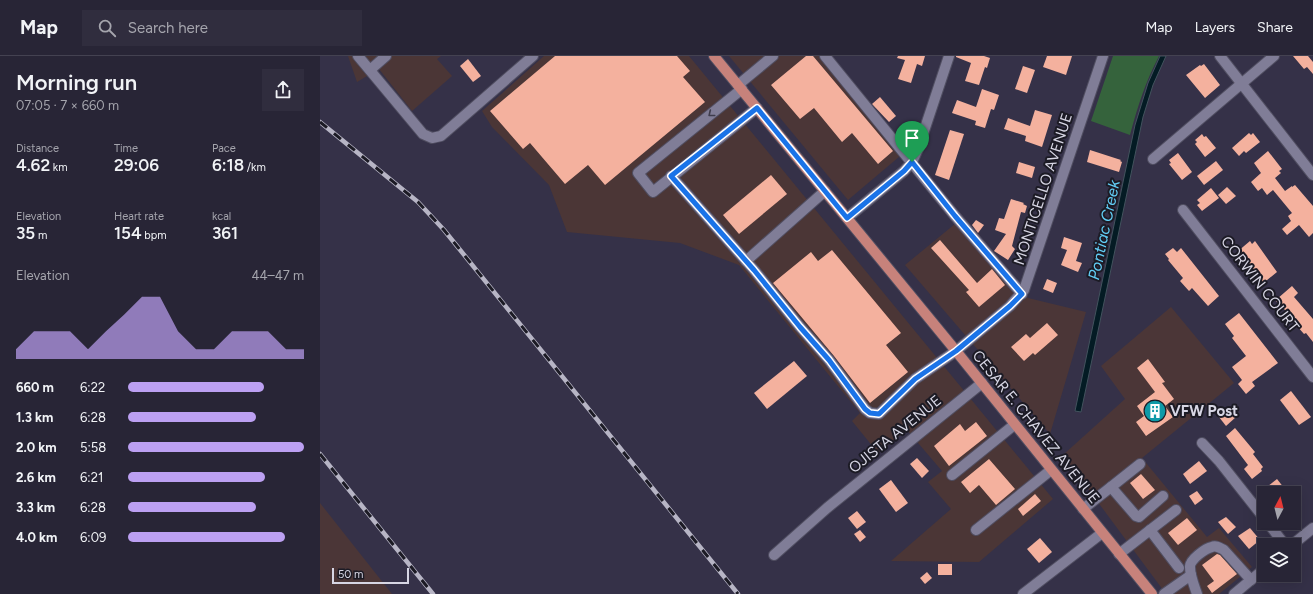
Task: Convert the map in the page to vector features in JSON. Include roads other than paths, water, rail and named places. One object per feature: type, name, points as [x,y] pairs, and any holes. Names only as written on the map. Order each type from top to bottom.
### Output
[{"type":"main road","name":"CESAR E. CHAVEZ AVENUE","points":[[714,56],[956,351],[1014,425],[1152,594]]},
{"type":"street","points":[[358,56],[423,134],[432,138],[441,136],[533,56]]},
{"type":"street","points":[[370,70],[386,56]]},
{"type":"street","points":[[757,108],[653,192],[638,173],[740,87],[773,56]]},
{"type":"street","points":[[825,56],[955,216],[1022,294]]},
{"type":"street","points":[[847,218],[904,171],[912,162],[918,149],[949,56]]},
{"type":"street","name":"MONTICELLO AVENUE","points":[[746,261],[829,360],[865,409],[870,413],[879,414],[915,379],[956,351],[1010,306],[1022,294],[1026,287],[1103,56]]},
{"type":"street","points":[[1220,56],[1313,175]]},
{"type":"street","points":[[1153,159],[1274,56]]},
{"type":"street","points":[[671,176],[746,261],[825,191]]},
{"type":"street","name":"CORWIN COURT","points":[[1183,210],[1313,378]]},
{"type":"street","name":"OJISTA AVENUE","points":[[774,555],[827,508],[982,383]]},
{"type":"street","points":[[952,475],[1014,425]]},
{"type":"street","points":[[1202,443],[1219,461],[1257,509]]},
{"type":"street","points":[[1083,509],[1140,464]]},
{"type":"street","points":[[976,530],[1051,470]]},
{"type":"street","points":[[1111,487],[1136,516],[1139,517],[1163,496]]},
{"type":"street","points":[[1119,554],[1176,510]]},
{"type":"street","points":[[1301,538],[1313,528]]},
{"type":"street","points":[[1150,530],[1179,568]]},
{"type":"street","points":[[1273,530],[1280,538]]},
{"type":"street","points":[[1023,594],[1102,533]]},
{"type":"street","points":[[1197,594],[1191,575],[1190,563],[1193,559],[1212,546],[1224,550],[1251,580]]},
{"type":"street","points":[[1164,594],[1191,575]]},
{"type":"street","points":[[1234,594],[1257,575]]},
{"type":"water","points":[[1160,56],[1166,56],[1153,85],[1143,117],[1081,412],[1075,411],[1135,125],[1148,83]]},
{"type":"railway","points":[[320,122],[418,202],[444,230],[738,594]]},
{"type":"railway","points":[[320,454],[433,594]]},
{"type":"place","name":"VFW Post","points":[[1155,411]]},
{"type":"water label","name":"Pontiac Creek","points":[[1104,230]]}]
